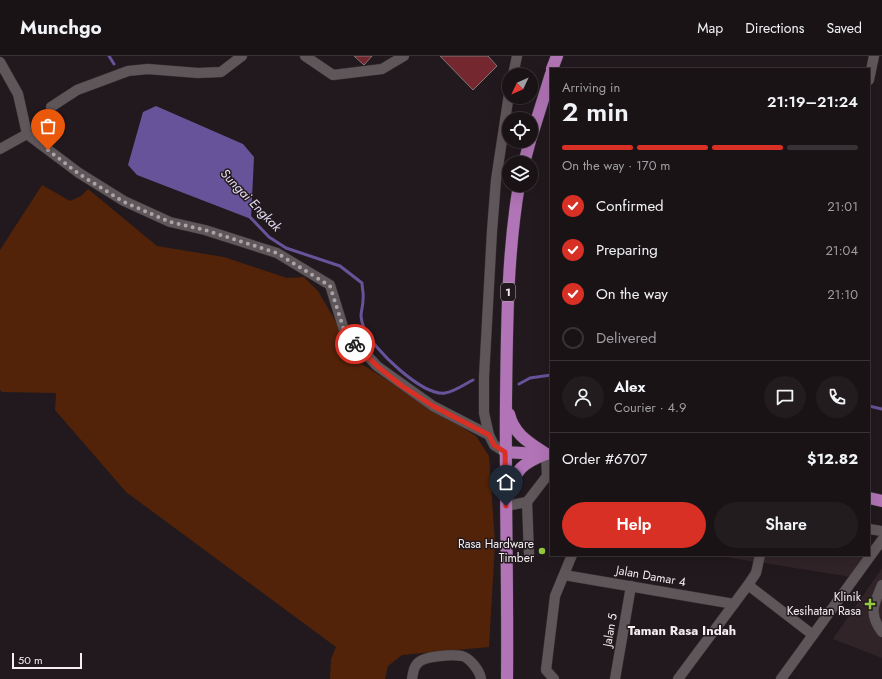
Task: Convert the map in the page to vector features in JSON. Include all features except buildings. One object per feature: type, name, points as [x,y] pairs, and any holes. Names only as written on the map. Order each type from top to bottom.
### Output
[{"type":"main road","points":[[552,68],[557,56]]},
{"type":"main road","points":[[538,123],[547,103],[550,81]]},
{"type":"main road","name":"1","points":[[507,679],[508,593],[505,452],[508,284],[513,226],[519,192]]},
{"type":"main road","points":[[506,400],[514,428],[526,441],[549,454]]},
{"type":"main road","points":[[505,452],[549,454]]},
{"type":"main road","points":[[506,506],[511,486],[523,465],[549,454]]},
{"type":"main road","points":[[870,498],[882,501]]},
{"type":"street","points":[[51,107],[77,90],[128,71],[148,69],[198,73],[220,72],[242,56]]},
{"type":"street","points":[[305,56],[333,76],[382,69],[404,56]]},
{"type":"street","points":[[514,68],[517,56]]},
{"type":"street","points":[[870,75],[874,56]]},
{"type":"street","points":[[0,62],[18,94],[27,134],[79,174],[124,202],[170,222],[205,230],[277,253],[330,286],[344,330],[377,366],[433,406],[489,435]]},
{"type":"street","points":[[505,452],[494,445],[489,435],[484,413],[484,377],[496,180],[507,104]]},
{"type":"street","points":[[0,149],[27,134]]},
{"type":"street","points":[[529,554],[527,502],[547,476],[549,454]]},
{"type":"street","points":[[506,506],[527,502]]},
{"type":"street","points":[[870,529],[882,531]]},
{"type":"street","points":[[780,679],[879,551],[882,540]]},
{"type":"street","points":[[554,679],[546,670],[554,596],[572,556]]},
{"type":"street","points":[[678,679],[756,573],[760,556]]},
{"type":"street","name":"Jalan Damar 4","points":[[564,575],[734,604]]},
{"type":"street","points":[[748,585],[813,635]]},
{"type":"street","points":[[882,585],[873,610],[874,619],[882,632]]},
{"type":"street","name":"Jalan 5","points":[[615,679],[631,586]]},
{"type":"street","points":[[412,679],[414,668],[417,663],[422,660],[438,656],[456,655],[463,656],[470,661],[481,675],[481,679]]},
{"type":"shaded area","points":[[42,185],[70,201],[81,196],[88,189],[157,246],[224,257],[287,278],[304,277],[318,291],[360,363],[476,436],[489,456],[495,543],[489,647],[402,655],[388,666],[385,679],[330,679],[331,659],[336,647],[126,492],[55,410],[56,393],[2,392],[0,390],[0,250]]},
{"type":"shaded area","points":[[719,556],[866,556],[851,577]]},
{"type":"shaded area","name":"Klinik Kesihatan Rasa","points":[[882,568],[882,658],[833,639]]},
{"type":"water","points":[[156,106],[243,144],[254,157],[251,219],[137,175],[128,165],[143,112]]},
{"type":"waterway","name":"Sungai Engkak","points":[[109,56],[114,64]]},
{"type":"waterway","name":"Sungai Engkak","points":[[249,216],[269,237],[286,248],[340,266],[362,283],[363,297],[361,316],[364,328],[377,347],[399,370],[424,387],[435,392],[445,393],[456,390],[473,380]]},
{"type":"waterway","name":"Sungai Engkak","points":[[519,384],[530,378],[550,375]]},
{"type":"waterway","name":"Sungai Engkak","points":[[870,406],[882,409]]},
{"type":"way so far","points":[[48,150],[79,174],[124,202],[170,222],[205,230],[277,253],[330,286],[344,330],[355,344]]},
{"type":"place","name":"Rasa Hardware Timber","points":[[542,551]]},
{"type":"place","name":"Klinik Kesihatan Rasa","points":[[870,604]]},
{"type":"district","name":"Taman Rasa Indah","points":[[682,630]]},
{"type":"route","points":[[355,344],[377,366],[402,386],[457,420],[489,435],[494,445],[505,452],[506,506]]}]
